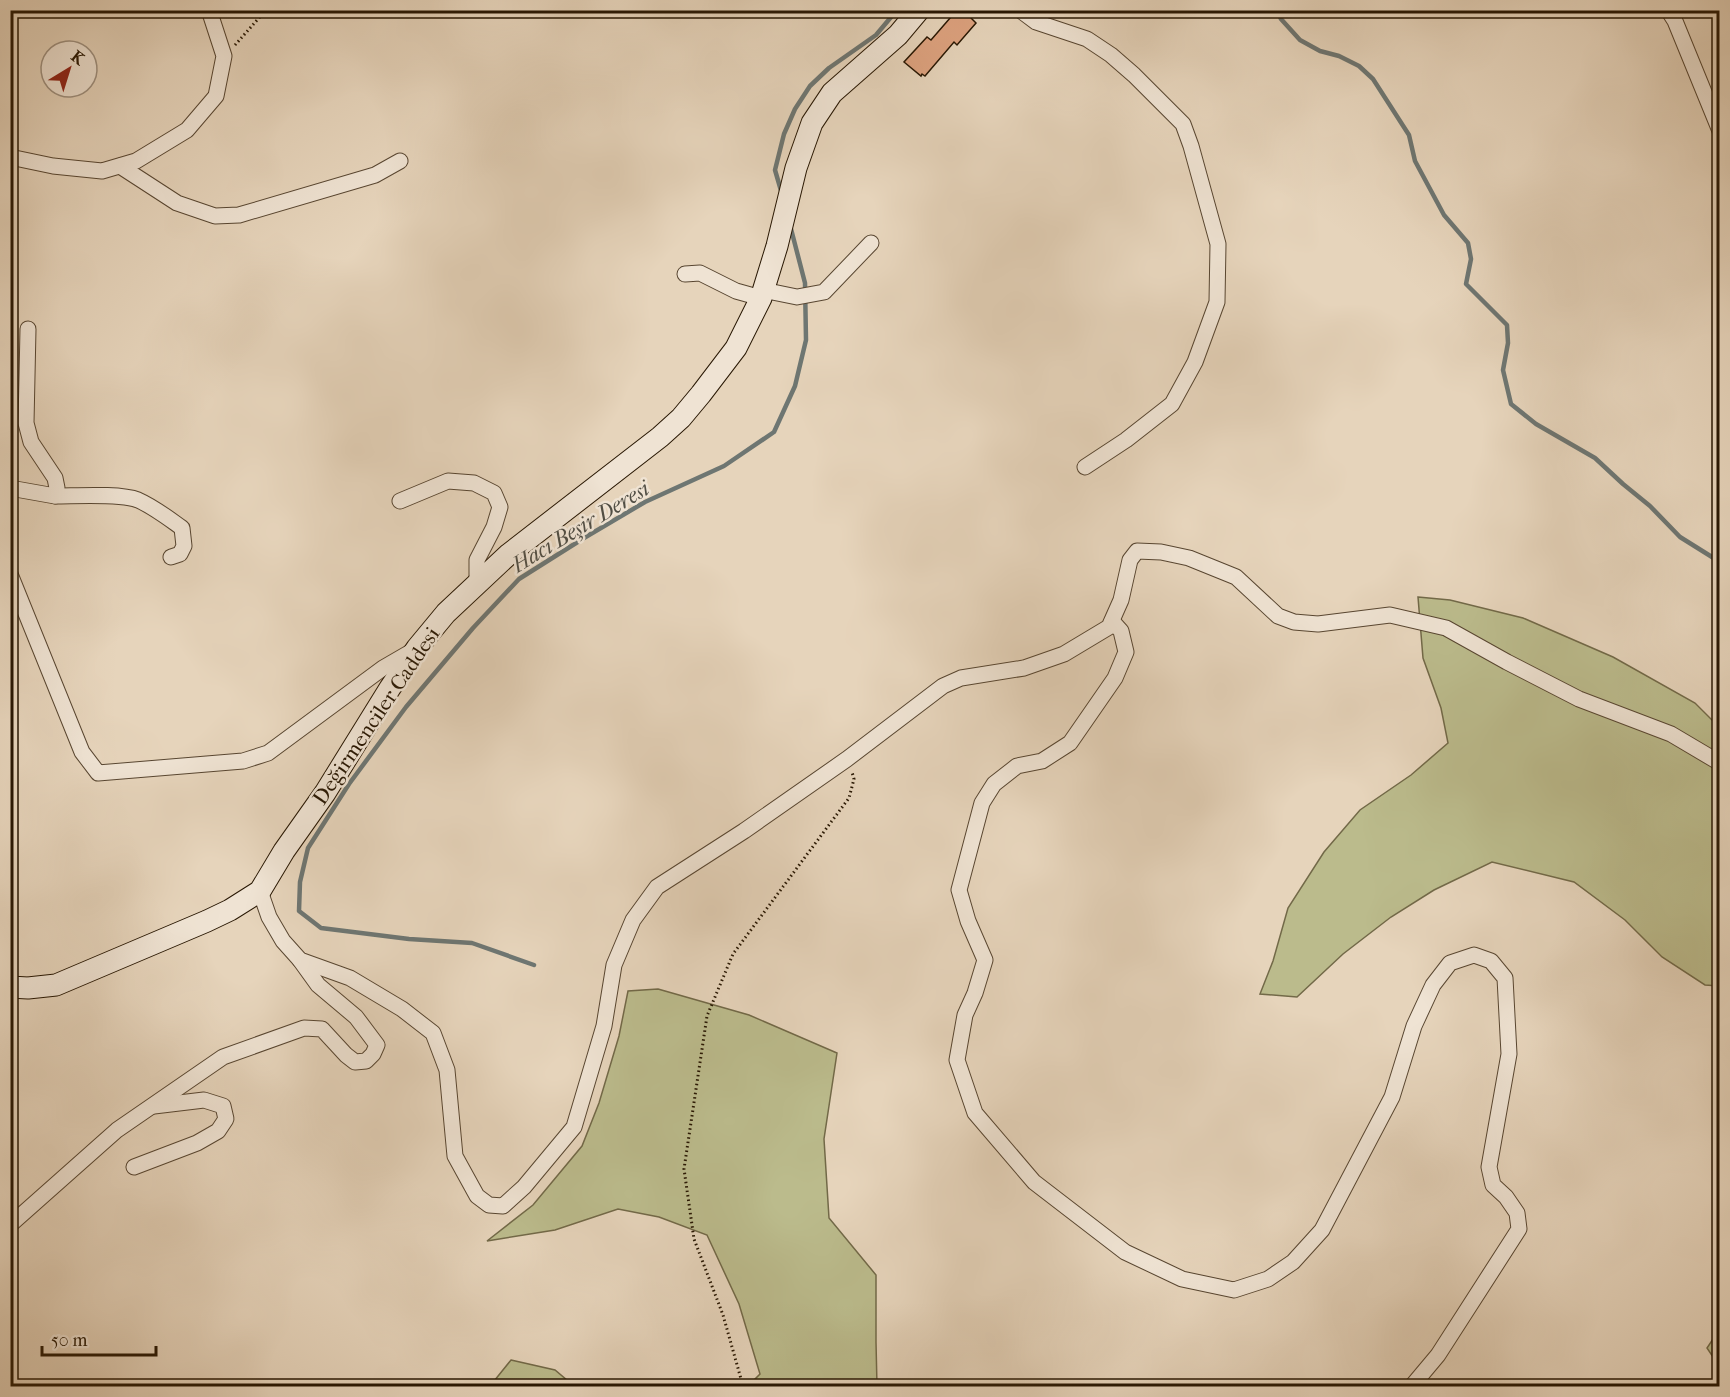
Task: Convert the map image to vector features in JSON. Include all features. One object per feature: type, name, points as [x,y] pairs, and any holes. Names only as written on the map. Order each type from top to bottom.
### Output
[{"type":"main road","name":"Değirmenciler Caddesi","points":[[10,987],[56,985],[207,921],[260,891],[390,688],[417,648],[446,613],[509,554],[660,437],[701,394],[736,348],[762,294],[777,246],[796,168],[812,123],[832,93],[898,35],[919,10]]},
{"type":"street","points":[[10,157],[52,166],[102,171],[136,161],[188,130],[216,96],[225,56],[209,10]]},
{"type":"street","points":[[1020,10],[1035,22],[1087,39],[1111,55],[1183,124],[1218,244],[1216,302],[1195,362],[1172,404],[1126,440],[1085,467]]},
{"type":"street","points":[[1668,10],[1675,21],[1719,131]]},
{"type":"street","points":[[120,166],[177,203],[215,216],[239,215],[375,175],[400,161]]},
{"type":"street","points":[[685,274],[700,273],[736,291],[797,297],[824,292],[871,243]]},
{"type":"street","points":[[28,329],[26,423],[31,442],[55,478],[57,488],[55,496]]},
{"type":"street","points":[[400,501],[448,481],[474,483],[494,493],[500,507],[494,527],[477,560],[477,583]]},
{"type":"street","points":[[10,488],[55,496],[108,496],[136,499],[182,528],[184,546],[180,554],[171,557]]},
{"type":"street","points":[[300,960],[350,978],[402,1009],[433,1033],[447,1070],[455,1156],[477,1196],[489,1205],[503,1206],[524,1187],[573,1127],[604,1026],[614,965],[633,920],[657,887],[744,831],[847,759],[943,686],[961,678],[1024,668],[1064,654],[1109,627],[1121,600],[1130,560],[1137,551],[1161,552],[1189,558],[1236,577],[1278,616],[1294,622],[1318,624],[1390,615],[1446,628],[1579,699],[1671,734],[1719,763]]},
{"type":"street","points":[[10,574],[82,753],[98,773],[243,760],[268,753],[383,668],[417,648]]},
{"type":"street","points":[[1112,621],[1121,631],[1126,652],[1115,678],[1070,743],[1042,761],[1017,766],[994,784],[982,803],[959,890],[968,921],[985,960],[975,993],[965,1015],[957,1060],[975,1113],[1034,1182],[1125,1252],[1182,1279],[1234,1290],[1268,1279],[1293,1262],[1322,1230],[1392,1097],[1414,1026],[1433,985],[1450,963],[1474,955],[1491,961],[1505,978],[1509,1054],[1489,1167],[1493,1185],[1506,1197],[1517,1213],[1518,1229],[1438,1355],[1412,1386]]},
{"type":"street","points":[[10,1225],[117,1130],[223,1057],[303,1028],[322,1029],[355,1062],[366,1061],[373,1054],[377,1045],[356,1017],[318,986],[284,941],[269,917],[260,891]]},
{"type":"street","points":[[134,1167],[197,1143],[218,1131],[226,1119],[223,1106],[204,1100],[151,1107]]},
{"type":"path","points":[[225,56],[266,10]]},
{"type":"path","points":[[743,1386],[723,1315],[694,1239],[684,1169],[707,1016],[733,954],[849,798],[854,779],[847,759]]},
{"type":"green space","points":[[1418,597],[1450,600],[1523,618],[1613,657],[1695,703],[1719,727],[1719,986],[1705,985],[1662,957],[1625,920],[1574,882],[1492,862],[1434,890],[1391,917],[1343,954],[1297,997],[1260,994],[1273,961],[1288,908],[1324,852],[1360,810],[1411,775],[1448,743],[1441,708],[1423,658]]},
{"type":"green space","points":[[658,989],[749,1015],[837,1053],[824,1139],[829,1218],[876,1275],[877,1386],[748,1386],[760,1374],[739,1304],[707,1235],[659,1217],[618,1209],[555,1230],[487,1241],[533,1205],[582,1146],[599,1103],[619,1036],[628,991]]},
{"type":"green space","points":[[1719,1330],[1719,1366],[1707,1348]]},
{"type":"green space","points":[[511,1360],[555,1370],[574,1386],[490,1386]]},
{"type":"building","points":[[957,10],[977,10],[971,18],[976,23],[957,45],[954,42],[925,76],[922,74],[921,76],[904,62],[927,37],[931,40]]},
{"type":"waterway","name":"Hacı Beşir Deresi","points":[[782,194],[775,170],[784,134],[795,109],[810,86],[829,68],[876,35],[897,10]]},
{"type":"waterway","points":[[1277,10],[1281,19],[1300,40],[1320,51],[1339,56],[1359,66],[1373,79],[1409,135],[1415,161],[1444,215],[1468,243],[1471,259],[1466,284],[1507,325],[1508,343],[1503,370],[1511,404],[1536,424],[1595,458],[1650,506],[1680,537],[1720,562]]},
{"type":"waterway","name":"Hacı Beşir Deresi","points":[[534,965],[472,943],[409,939],[321,928],[299,911],[300,882],[308,848],[349,784],[406,707],[473,628],[519,579],[645,502],[724,466],[774,432],[795,386],[806,340],[805,283],[790,225]]}]
